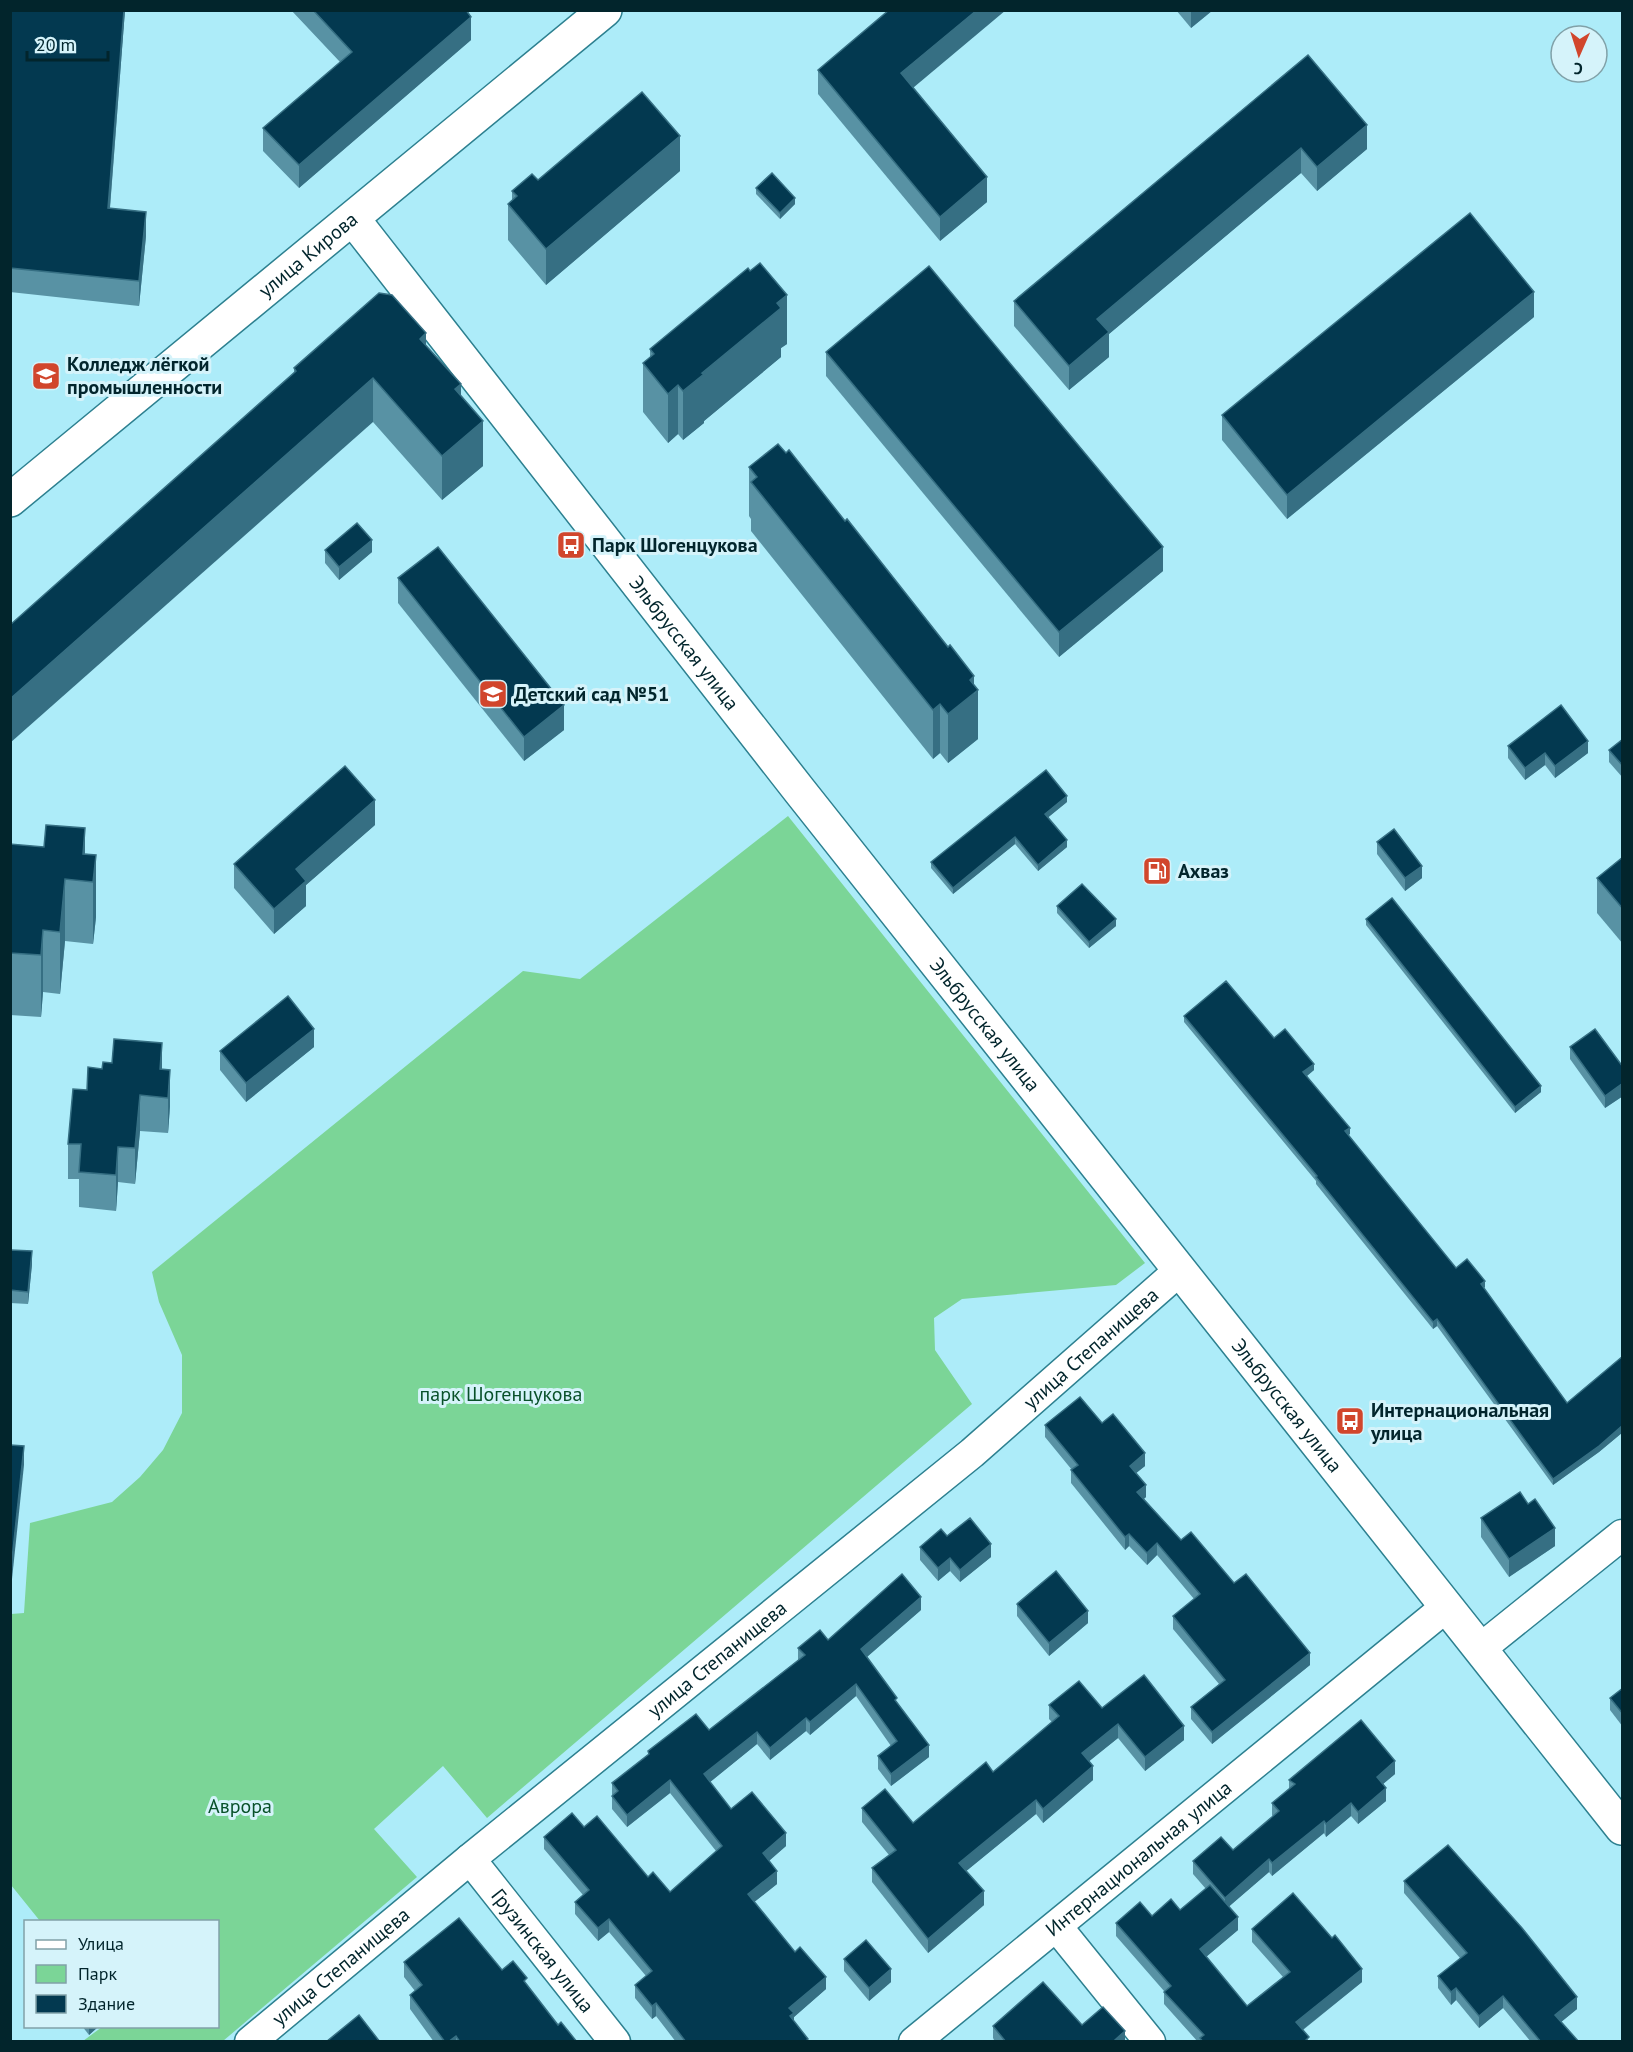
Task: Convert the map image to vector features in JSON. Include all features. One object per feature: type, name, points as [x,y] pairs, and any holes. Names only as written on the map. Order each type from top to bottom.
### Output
[{"type":"street","name":"улица Кирова","points":[[10,500],[605,10]]},
{"type":"street","name":"Эльбрусская улица","points":[[353,219],[777,763],[1623,1828]]},
{"type":"street","name":"улица Степанищева","points":[[250,2042],[470,1858],[972,1453],[1180,1270]]},
{"type":"street","points":[[1480,1649],[1623,1535]]},
{"type":"street","name":"Интернациональная улица","points":[[914,2042],[1446,1607]]},
{"type":"street","name":"Грузинская улица","points":[[470,1858],[615,2042]]},
{"type":"street","points":[[1057,1927],[1150,2042]]},
{"type":"green space","name":"парк Шогенцукова","points":[[788,816],[1145,1263],[1116,1285],[962,1299],[934,1318],[935,1350],[972,1404],[487,1818],[443,1766],[374,1829],[417,1877],[223,2041],[83,2041],[101,2028],[219,2028],[219,1920],[39,1920],[11,1885],[11,1614],[24,1613],[30,1523],[112,1502],[140,1477],[163,1450],[182,1413],[182,1355],[159,1302],[152,1272],[523,971],[580,979]]},
{"type":"building","points":[[10,10],[124,10],[108,208],[146,212],[139,281],[10,268]]},
{"type":"building","points":[[313,10],[466,10],[471,17],[299,165],[263,128],[352,52]]},
{"type":"building","points":[[889,10],[977,10],[901,73],[987,177],[940,217],[818,70]]},
{"type":"building","points":[[1308,55],[1367,125],[1317,167],[1301,148],[1097,319],[1109,332],[1069,366],[1014,301]]},
{"type":"building","points":[[642,92],[680,136],[546,249],[508,204],[517,196],[512,191],[532,174],[538,180]]},
{"type":"building","points":[[772,173],[795,198],[780,213],[756,188]]},
{"type":"building","points":[[1470,213],[1534,292],[1287,495],[1222,415]]},
{"type":"building","points":[[760,263],[787,295],[777,303],[781,308],[683,391],[678,385],[668,394],[643,363],[654,354],[650,349],[748,268],[750,271]]},
{"type":"building","points":[[929,266],[1163,547],[1059,632],[826,352]]},
{"type":"building","points":[[379,293],[392,295],[426,333],[420,339],[461,384],[455,389],[483,421],[442,456],[373,378],[10,699],[10,625],[296,371],[294,368]]},
{"type":"building","points":[[778,444],[786,453],[789,450],[974,676],[970,680],[978,690],[948,714],[940,704],[933,710],[751,482],[757,477],[749,467]]},
{"type":"building","points":[[357,523],[372,540],[339,567],[325,550]]},
{"type":"building","points":[[438,547],[564,705],[524,737],[398,578]]},
{"type":"building","points":[[1561,705],[1588,741],[1555,766],[1545,753],[1525,768],[1508,746]]},
{"type":"building","points":[[1623,739],[1623,766],[1609,750]]},
{"type":"building","points":[[345,766],[375,800],[296,869],[306,881],[274,909],[234,864]]},
{"type":"building","points":[[1046,770],[1067,796],[1045,814],[1067,840],[1038,865],[1015,837],[953,888],[931,862]]},
{"type":"building","points":[[46,825],[85,828],[83,854],[96,855],[93,882],[65,879],[60,932],[43,930],[41,955],[10,953],[10,844],[44,847]]},
{"type":"building","points":[[1394,829],[1422,866],[1405,878],[1377,842]]},
{"type":"building","points":[[1623,857],[1623,909],[1597,878]]},
{"type":"building","points":[[1082,884],[1116,919],[1089,942],[1057,906]]},
{"type":"building","points":[[1392,898],[1541,1086],[1515,1107],[1366,919]]},
{"type":"building","points":[[1226,981],[1274,1038],[1285,1029],[1314,1064],[1303,1072],[1350,1128],[1345,1131],[1456,1268],[1467,1259],[1485,1281],[1481,1284],[1567,1403],[1623,1356],[1623,1425],[1599,1446],[1553,1479],[1437,1319],[1433,1322],[1317,1176],[1184,1016]]},
{"type":"building","points":[[288,996],[314,1029],[246,1083],[220,1051]]},
{"type":"building","points":[[1595,1029],[1623,1067],[1623,1083],[1605,1096],[1570,1047]]},
{"type":"building","points":[[114,1039],[162,1043],[160,1069],[170,1070],[168,1098],[140,1095],[135,1148],[118,1147],[116,1175],[79,1172],[81,1144],[68,1144],[73,1089],[87,1090],[88,1067],[102,1069],[103,1062],[112,1063]]},
{"type":"building","points":[[10,1250],[32,1251],[28,1292],[10,1290]]},
{"type":"building","points":[[1080,1397],[1102,1423],[1113,1414],[1145,1453],[1130,1466],[1146,1485],[1137,1492],[1181,1540],[1191,1532],[1234,1583],[1246,1574],[1310,1653],[1212,1732],[1191,1707],[1225,1680],[1173,1616],[1200,1594],[1157,1543],[1147,1553],[1129,1534],[1125,1537],[1071,1470],[1078,1465],[1045,1425]]},
{"type":"building","points":[[10,1445],[24,1446],[10,1579]]},
{"type":"building","points":[[1520,1492],[1528,1504],[1535,1499],[1555,1528],[1509,1559],[1481,1518]]},
{"type":"building","points":[[970,1518],[991,1544],[960,1570],[950,1558],[938,1568],[920,1547],[941,1529],[947,1536]]},
{"type":"building","points":[[1056,1571],[1088,1611],[1049,1643],[1017,1604]]},
{"type":"building","points":[[902,1574],[921,1597],[861,1649],[929,1745],[891,1774],[878,1756],[897,1741],[856,1684],[810,1722],[806,1718],[770,1748],[757,1732],[704,1774],[731,1809],[752,1792],[786,1833],[763,1853],[777,1871],[748,1894],[795,1952],[800,1947],[826,1977],[789,2008],[794,2013],[790,2016],[808,2039],[805,2042],[686,2042],[656,2003],[652,2006],[635,1985],[652,1971],[609,1919],[598,1928],[575,1902],[589,1890],[544,1837],[572,1813],[584,1827],[597,1816],[648,1877],[653,1872],[670,1892],[722,1846],[670,1780],[627,1815],[612,1796],[618,1791],[612,1783],[649,1754],[648,1751],[696,1714],[709,1730],[805,1655],[798,1648],[820,1630],[828,1640]]},
{"type":"building","points":[[1144,1675],[1184,1726],[1145,1757],[1118,1724],[1082,1753],[1093,1766],[1043,1809],[1036,1800],[959,1863],[984,1891],[928,1939],[872,1868],[896,1850],[862,1808],[885,1789],[913,1823],[986,1762],[993,1772],[1059,1716],[1049,1705],[1079,1681],[1102,1708]]},
{"type":"building","points":[[1623,1688],[1623,1714],[1610,1698]]},
{"type":"building","points":[[1361,1720],[1395,1761],[1377,1777],[1386,1788],[1358,1812],[1351,1803],[1326,1824],[1324,1821],[1272,1863],[1269,1859],[1225,1898],[1193,1861],[1221,1837],[1233,1850],[1279,1811],[1272,1803],[1295,1784],[1289,1780]]},
{"type":"building","points":[[1448,1845],[1522,1928],[1577,1997],[1555,2015],[1579,2042],[1541,2042],[1503,1996],[1479,2016],[1456,1988],[1451,1992],[1438,1976],[1467,1953],[1404,1881]]},
{"type":"building","points":[[1210,1885],[1238,1917],[1200,1949],[1247,2006],[1290,1972],[1252,1929],[1293,1893],[1332,1938],[1335,1935],[1362,1969],[1296,2022],[1309,2037],[1304,2042],[1203,2042],[1200,2038],[1204,2035],[1164,1992],[1171,1986],[1116,1923],[1140,1902],[1152,1916],[1171,1899],[1180,1910]]},
{"type":"building","points":[[459,1918],[502,1970],[513,1961],[527,1978],[524,1981],[558,2025],[561,2022],[577,2042],[460,2042],[456,2036],[445,2042],[410,1995],[422,1985],[404,1962]]},
{"type":"building","points":[[866,1940],[891,1969],[869,1988],[844,1959]]},
{"type":"building","points":[[1043,1982],[1082,2025],[1103,2007],[1125,2031],[1115,2040],[1116,2042],[1006,2042],[993,2026]]},
{"type":"building","points":[[359,2015],[380,2042],[326,2042]]},
{"type":"place","name":"Колледж лёгкой промышленности","points":[[46,376]]},
{"type":"place","name":"Парк Шогенцукова","points":[[571,545]]},
{"type":"place","name":"Детский сад №51","points":[[493,694]]},
{"type":"place","name":"Ахваз","points":[[1157,871]]},
{"type":"place","name":"Интернациональная улица","points":[[1350,1421]]},
{"type":"park label","name":"Аврора","points":[[240,1806]]}]
